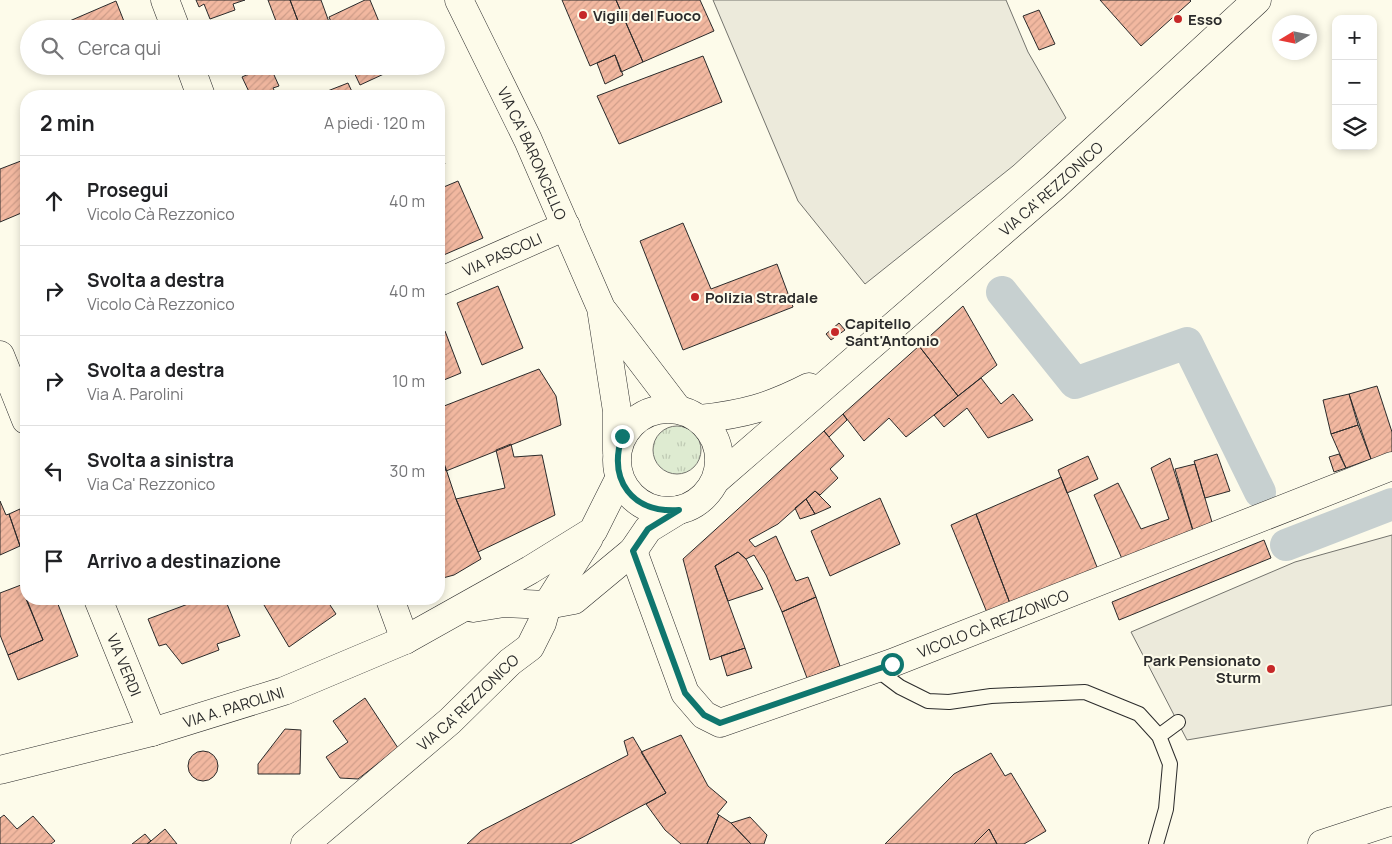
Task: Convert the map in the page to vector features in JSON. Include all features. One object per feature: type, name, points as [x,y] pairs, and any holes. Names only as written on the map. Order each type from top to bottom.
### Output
[{"type":"main road","points":[[165,0],[173,20]]},
{"type":"main road","name":"VIA CA' BARONCELLO","points":[[459,0],[528,140],[601,308],[617,411],[617,451]]},
{"type":"main road","name":"VIA CA' REZZONICO","points":[[679,510],[694,504],[707,494],[716,480],[1055,186],[1257,0]]},
{"type":"main road","points":[[193,75],[199,90]]},
{"type":"main road","name":"VIA PASCOLI","points":[[445,279],[566,226]]},
{"type":"main road","name":"VIA CA' BARONCELLO","points":[[601,308],[689,414]]},
{"type":"main road","points":[[0,355],[20,405]]},
{"type":"main road","name":"VIA CA' REZZONICO","points":[[619,479],[617,451],[622,436],[632,423],[645,413],[661,408],[689,414],[727,416],[776,404],[840,371]]},
{"type":"main road","points":[[689,414],[710,428],[718,447],[720,467],[716,480]]},
{"type":"main road","name":"VICOLO CÀ REZZONICO","points":[[633,551],[685,693],[704,715],[720,723],[876,669],[1392,466]]},
{"type":"main road","points":[[594,531],[619,479],[634,498],[647,507],[663,511],[679,510]]},
{"type":"main road","name":"VIA A. PAROLINI","points":[[456,611],[504,603],[547,605],[574,600],[633,551],[648,529],[679,510]]},
{"type":"main road","name":"VIA CA' REZZONICO","points":[[305,844],[450,721],[510,662],[530,647],[542,623],[547,605],[594,531]]},
{"type":"main road","name":"VIA A. PAROLINI","points":[[0,770],[152,732],[284,691],[405,640],[530,570],[594,531]]},
{"type":"main road","name":"VIA VERDI","points":[[100,605],[152,732]]},
{"type":"main road","points":[[392,605],[405,640]]},
{"type":"main road","points":[[1322,844],[1392,821]]},
{"type":"lane","points":[[876,669],[900,687],[928,701],[949,702],[991,696],[1085,692],[1139,714],[1159,736],[1170,764],[1166,809],[1156,844]]},
{"type":"lane","points":[[1159,736],[1178,722]]},
{"type":"green space","points":[[672,426],[682,426],[694,433],[701,445],[701,455],[694,467],[682,474],[672,474],[664,470],[657,463],[653,455],[653,445],[657,437],[664,430]]},
{"type":"shaded area","points":[[713,0],[1006,0],[1028,52],[1066,118],[1013,166],[865,284],[798,201]]},
{"type":"shaded area","name":"Park Pensionato Sturm","points":[[1392,535],[1392,705],[1187,740],[1131,632],[1295,562]]},
{"type":"building","points":[[196,0],[245,0],[233,4],[235,10],[210,19],[204,4],[199,7]]},
{"type":"building","points":[[268,0],[290,0],[298,20],[276,20]]},
{"type":"building","points":[[290,0],[321,0],[328,20],[298,20]]},
{"type":"building","points":[[365,0],[370,0],[378,20],[330,20],[329,17]]},
{"type":"building","points":[[562,0],[616,0],[643,62],[621,72],[615,55],[590,66]]},
{"type":"building","points":[[616,0],[700,0],[714,31],[643,62]]},
{"type":"building","points":[[1100,0],[1190,0],[1191,1],[1141,46]]},
{"type":"building","points":[[116,1],[123,20],[72,20]]},
{"type":"building","points":[[1039,10],[1055,44],[1039,50],[1023,16]]},
{"type":"building","points":[[615,55],[623,75],[605,84],[597,63]]},
{"type":"building","points":[[703,56],[722,102],[619,144],[597,96]]},
{"type":"building","points":[[246,75],[274,75],[279,86],[273,88],[274,90],[248,90],[242,77]]},
{"type":"building","points":[[355,75],[382,75],[360,85]]},
{"type":"building","points":[[348,83],[351,90],[330,90]]},
{"type":"building","points":[[20,161],[20,214],[0,222],[0,169]]},
{"type":"building","points":[[458,181],[483,238],[445,254],[445,186]]},
{"type":"building","points":[[683,223],[711,289],[777,264],[793,307],[683,350],[640,241]]},
{"type":"building","points":[[498,286],[523,348],[482,365],[457,303]]},
{"type":"building","points":[[963,306],[997,365],[958,396],[919,346]]},
{"type":"building","name":"Capitello Sant'Antonio","points":[[839,323],[845,330],[831,340],[826,334]]},
{"type":"building","points":[[445,331],[461,373],[445,380]]},
{"type":"building","points":[[919,346],[958,396],[906,437],[889,418],[864,441],[843,414]]},
{"type":"building","points":[[539,369],[556,396],[561,425],[446,471],[445,406]]},
{"type":"building","points":[[981,378],[1001,404],[1013,394],[1033,420],[988,438],[967,408],[944,427],[934,415]]},
{"type":"building","points":[[1377,386],[1392,432],[1392,456],[1373,465],[1349,394]]},
{"type":"building","points":[[1349,394],[1358,425],[1331,434],[1323,400]]},
{"type":"building","points":[[843,414],[847,420],[829,437],[824,431]]},
{"type":"building","points":[[1358,425],[1371,459],[1346,468],[1331,434]]},
{"type":"building","points":[[824,431],[844,456],[830,469],[838,478],[820,495],[815,491],[778,524],[749,540],[755,547],[776,536],[796,581],[808,577],[816,597],[782,612],[766,575],[754,555],[746,559],[738,552],[715,566],[745,648],[710,660],[683,559]]},
{"type":"building","points":[[511,444],[514,457],[542,455],[555,515],[478,552],[456,499],[505,488],[496,450]]},
{"type":"building","points":[[1217,454],[1230,491],[1205,498],[1194,461]]},
{"type":"building","points":[[1339,454],[1346,468],[1334,472],[1329,457]]},
{"type":"building","points":[[1088,456],[1098,479],[1067,493],[1058,470]]},
{"type":"building","points":[[1170,458],[1194,534],[1123,561],[1094,495],[1118,483],[1141,529],[1169,519],[1151,468]]},
{"type":"building","points":[[1195,464],[1214,529],[1194,534],[1175,469]]},
{"type":"building","points":[[445,466],[456,499],[481,559],[454,575],[445,577]]},
{"type":"building","points":[[1061,477],[1099,572],[1011,606],[976,514]]},
{"type":"building","points":[[815,491],[831,507],[815,514],[806,499]]},
{"type":"building","points":[[880,498],[900,544],[830,576],[811,531]]},
{"type":"building","points":[[806,499],[815,514],[800,519],[795,508]]},
{"type":"building","points":[[0,501],[6,515],[9,514],[20,546],[0,555]]},
{"type":"building","points":[[20,509],[20,546],[9,514]]},
{"type":"building","points":[[976,514],[1011,606],[988,615],[951,525]]},
{"type":"building","points":[[1264,540],[1271,558],[1119,620],[1112,602]]},
{"type":"building","points":[[738,552],[746,559],[763,589],[728,601],[715,566]]},
{"type":"building","points":[[20,585],[20,605],[29,605],[43,640],[8,655],[0,635],[0,593]]},
{"type":"building","points":[[816,597],[840,666],[807,678],[782,612]]},
{"type":"building","points":[[28,605],[58,605],[78,656],[18,680],[8,655],[43,640]]},
{"type":"building","points":[[185,605],[227,605],[240,636],[217,644],[219,650],[182,664],[166,644],[159,646],[148,619]]},
{"type":"building","points":[[264,605],[330,605],[336,614],[289,647]]},
{"type":"building","points":[[745,648],[752,668],[727,676],[721,656]]},
{"type":"building","points":[[365,698],[398,748],[358,779],[340,778],[326,757],[348,742],[333,721]]},
{"type":"building","points":[[285,729],[301,730],[300,774],[258,774],[258,764]]},
{"type":"building","points":[[681,735],[708,786],[727,802],[717,814],[719,815],[707,844],[681,844],[665,830],[646,804],[666,793],[641,752]]},
{"type":"building","points":[[633,737],[666,793],[570,844],[467,844],[481,831],[628,755],[624,741]]},
{"type":"building","points":[[203,751],[214,755],[218,766],[214,777],[203,781],[192,777],[188,766],[192,755]]},
{"type":"building","points":[[991,753],[1005,776],[1011,773],[1046,831],[1024,844],[997,844],[989,829],[974,844],[885,844],[954,774]]},
{"type":"building","points":[[4,815],[17,829],[33,816],[55,841],[51,844],[0,844],[0,818]]},
{"type":"building","points":[[719,815],[731,823],[751,844],[707,844]]},
{"type":"building","points":[[750,817],[767,835],[764,844],[751,844],[731,823]]},
{"type":"building","points":[[165,829],[177,844],[147,844],[151,841]]},
{"type":"building","points":[[989,829],[997,844],[974,844]]},
{"type":"building","points":[[145,834],[151,841],[147,844],[132,844]]},
{"type":"waterway","points":[[1002,292],[1075,383],[1187,343],[1260,492]]},
{"type":"waterway","points":[[1286,545],[1392,504]]},
{"type":"place","name":"Vigili del Fuoco","points":[[583,15]]},
{"type":"place","name":"Esso","points":[[1178,19]]},
{"type":"place","name":"Polizia Stradale","points":[[695,297]]},
{"type":"place","name":"Capitello Sant'Antonio","points":[[835,332]]},
{"type":"place","name":"Park Pensionato Sturm","points":[[1271,669]]},
{"type":"route","points":[[622,436],[617,451],[619,479],[634,498],[647,507],[663,511],[679,510],[648,529],[633,551],[652,608],[685,693],[704,715],[720,723],[892,664]]}]
